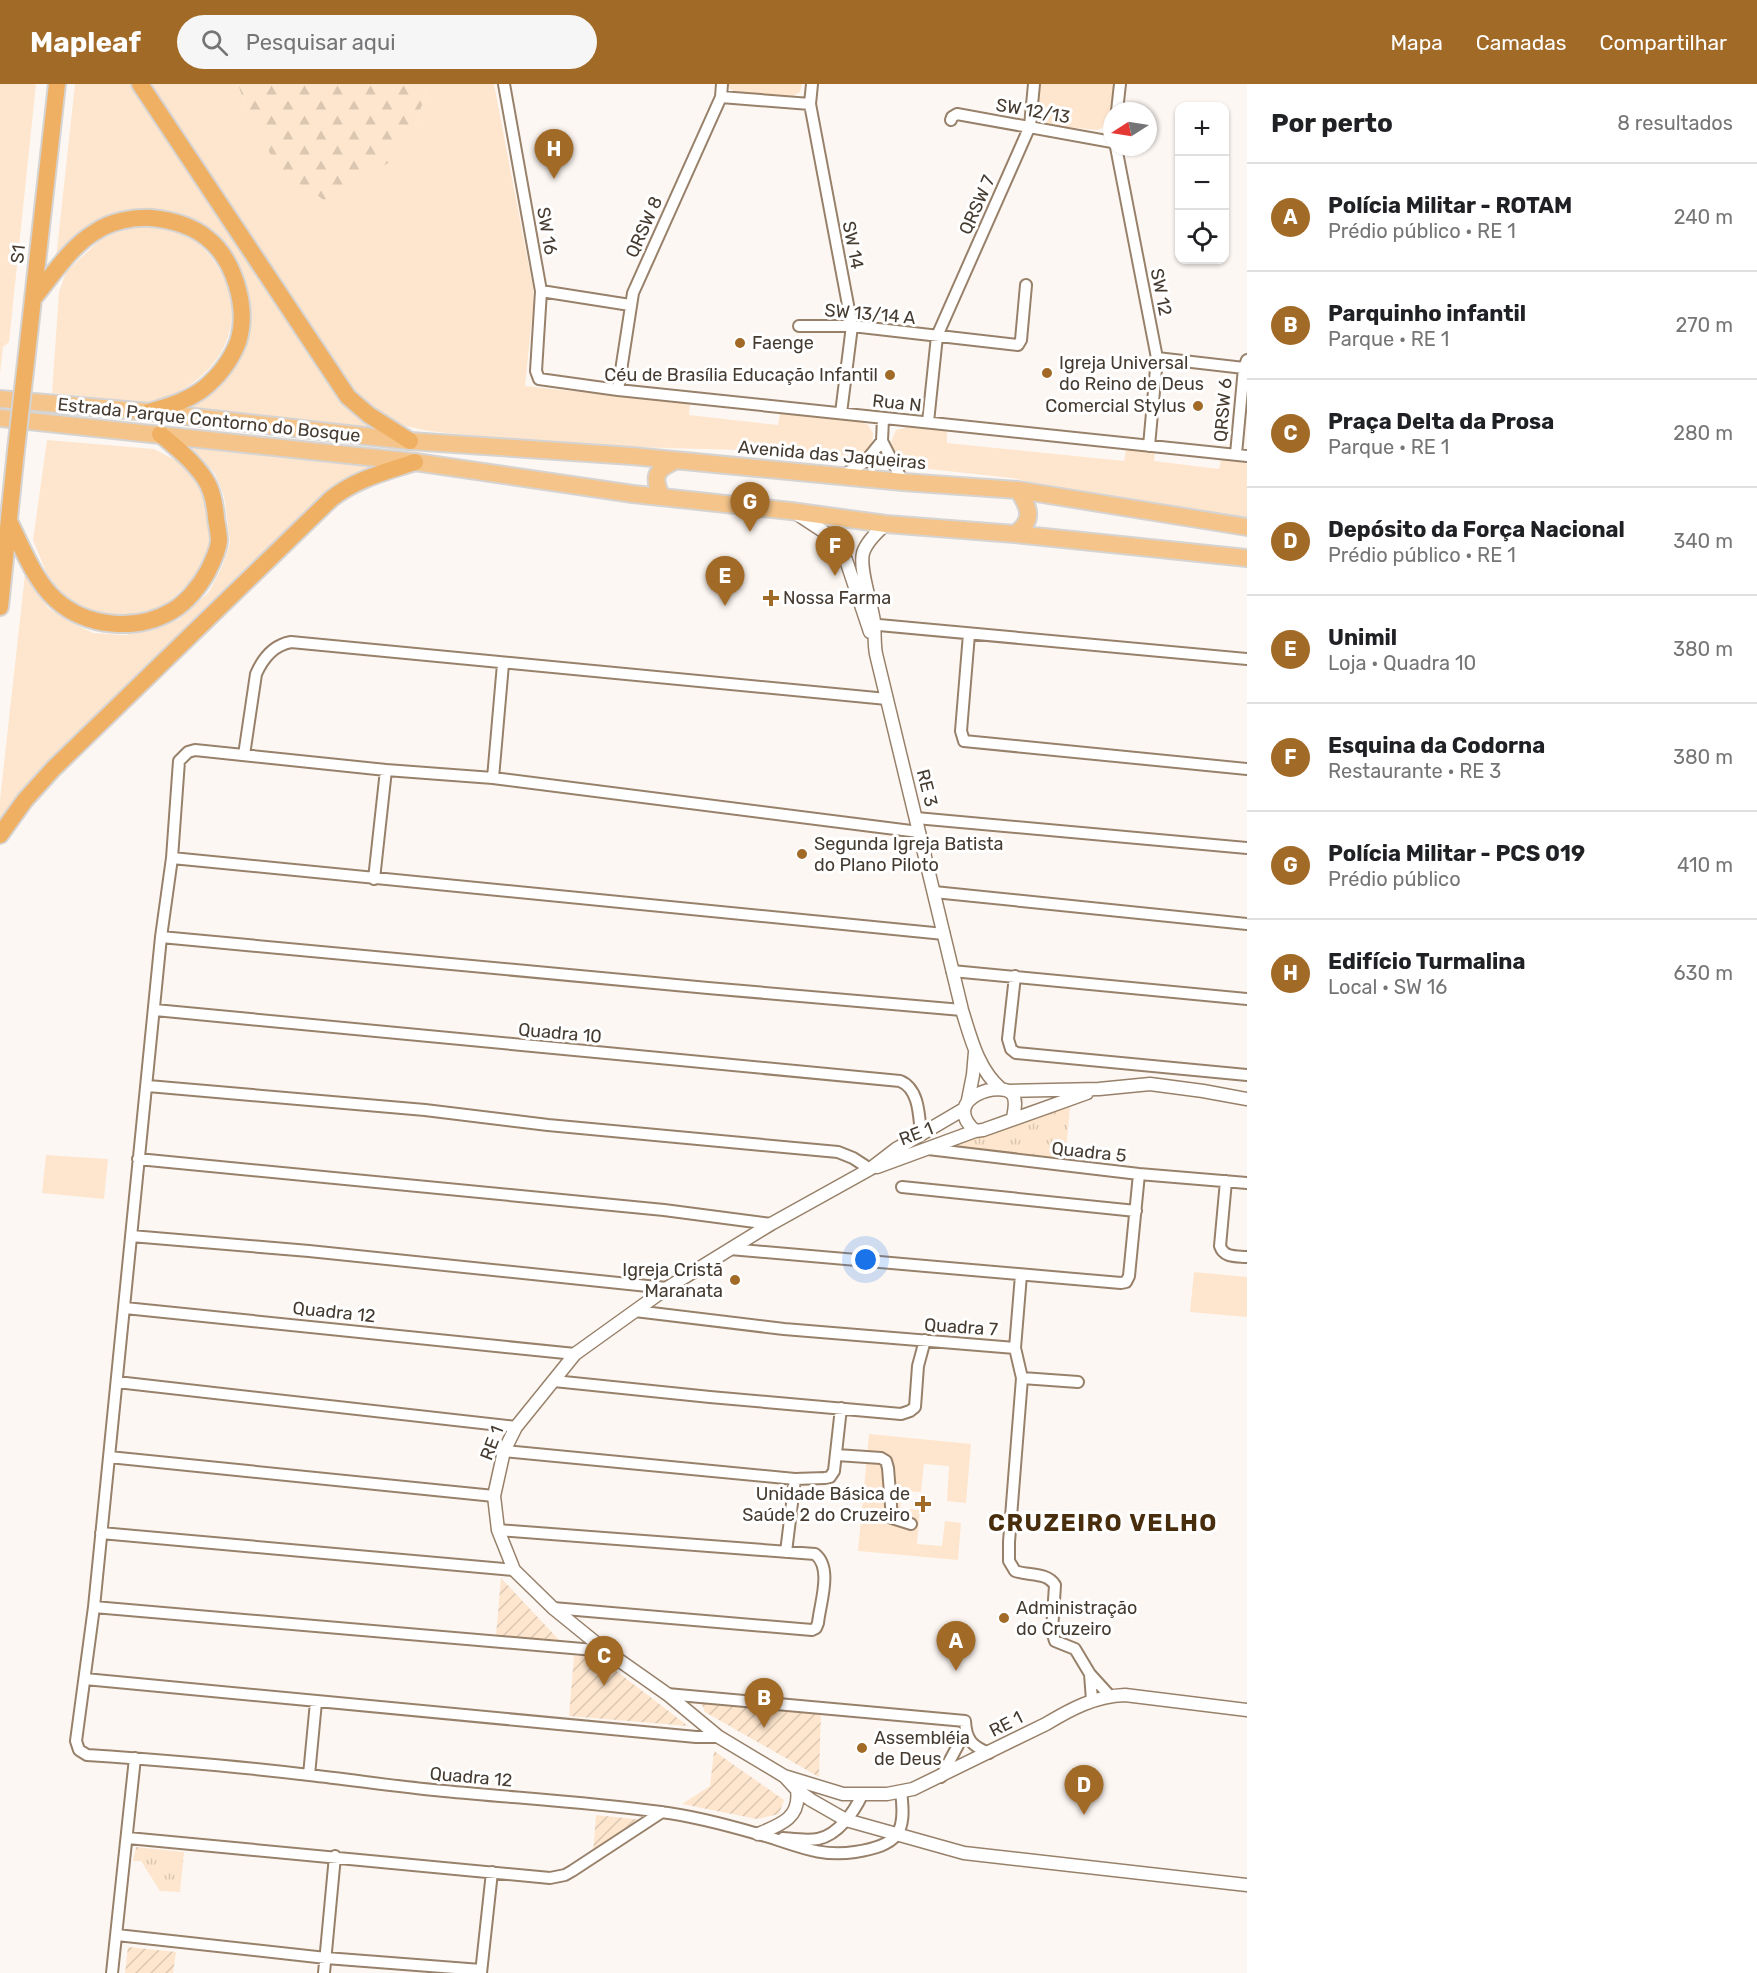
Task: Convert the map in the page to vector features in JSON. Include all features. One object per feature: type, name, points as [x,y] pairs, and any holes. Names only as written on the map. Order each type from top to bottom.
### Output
[{"type":"highway","name":"S1","points":[[0,607],[57,84]]},
{"type":"highway","points":[[140,84],[348,397],[369,416],[410,441]]},
{"type":"highway","points":[[33,298],[77,246],[95,231],[114,223],[138,217],[166,220],[188,226],[208,238],[224,257],[237,281],[241,307],[238,340],[225,367],[204,389],[182,402],[149,412]]},
{"type":"highway","points":[[9,522],[39,578],[55,600],[75,613],[96,622],[123,624],[148,620],[172,611],[201,585],[213,562],[219,542],[214,499],[206,480],[185,456],[160,434]]},
{"type":"highway","points":[[0,835],[25,800],[52,769],[331,499],[346,487],[368,477],[415,462]]},
{"type":"main road","name":"Estrada Parque Contorno do Bosque","points":[[0,399],[149,412],[410,441]]},
{"type":"main road","name":"Estrada Parque Contorno do Bosque","points":[[0,418],[415,462]]},
{"type":"main road","name":"Avenida das Jaqueiras","points":[[410,441],[632,456],[903,482],[1017,490],[1247,527]]},
{"type":"main road","points":[[662,497],[656,485],[656,476],[661,467],[675,460]]},
{"type":"main road","points":[[415,462],[662,497],[791,510],[886,524],[1015,534],[1247,558]]},
{"type":"main road","points":[[1015,534],[1025,527],[1028,519],[1027,505],[1017,490]]},
{"type":"street","name":"SW 16","points":[[504,84],[541,291],[536,371],[539,379],[544,381]]},
{"type":"street","name":"QRSW 8","points":[[618,390],[633,293],[721,97],[722,84]]},
{"type":"street","name":"SW 14","points":[[812,84],[810,104],[852,326],[841,413]]},
{"type":"street","name":"QRSW 7","points":[[927,422],[937,336],[1030,126],[1034,84]]},
{"type":"street","points":[[1118,102],[1120,84]]},
{"type":"street","points":[[721,97],[810,104]]},
{"type":"street","name":"SW 12/13","points":[[951,120],[957,114],[1103,140]]},
{"type":"street","name":"SW 12","points":[[1118,156],[1157,358],[1149,446]]},
{"type":"street","name":"SW 13/14 A","points":[[799,326],[852,326],[1018,345],[1021,340],[1026,285]]},
{"type":"street","points":[[541,291],[630,305]]},
{"type":"street","name":"QRSW 6","points":[[1157,358],[1245,364],[1241,455]]},
{"type":"street","name":"Rua N","points":[[544,381],[1241,455]]},
{"type":"street","points":[[883,418],[882,441],[903,482]]},
{"type":"street","points":[[844,475],[865,462],[882,441]]},
{"type":"street","name":"RE 3","points":[[791,510],[832,537],[846,560],[870,624]]},
{"type":"street","name":"RE 3","points":[[886,524],[877,532],[864,552],[863,563],[870,624],[962,1010],[975,1051],[987,1075],[1005,1090]]},
{"type":"street","points":[[870,624],[1247,659]]},
{"type":"street","points":[[969,634],[961,731],[964,741],[1247,769]]},
{"type":"street","points":[[244,755],[256,674],[265,657],[277,647],[291,642],[887,699]]},
{"type":"street","points":[[493,778],[503,664]]},
{"type":"street","points":[[719,1737],[696,1737],[85,1679],[125,1308],[138,1159],[148,1086],[161,937],[172,858],[179,761],[182,756],[195,750],[386,770],[493,778],[919,832]]},
{"type":"street","points":[[374,879],[386,770]]},
{"type":"street","points":[[916,818],[1247,848]]},
{"type":"street","points":[[172,858],[944,934]]},
{"type":"street","points":[[934,892],[1247,924]]},
{"type":"street","points":[[161,937],[962,1010]]},
{"type":"street","points":[[952,971],[1247,999]]},
{"type":"street","points":[[1015,976],[1008,1039],[1011,1049],[1016,1053],[1247,1075]]},
{"type":"street","name":"Quadra 10","points":[[155,1010],[900,1082],[911,1089],[915,1098],[921,1135]]},
{"type":"street","name":"RE 3","points":[[966,1105],[973,1075],[975,1051]]},
{"type":"street","points":[[1099,1089],[1013,1118],[996,1127],[975,1131],[965,1119],[966,1105],[976,1094],[1005,1090],[1099,1089],[1150,1084],[1247,1099]]},
{"type":"street","points":[[148,1086],[425,1110],[548,1125],[838,1152],[870,1169]]},
{"type":"street","points":[[1005,1090],[1015,1102],[1013,1118]]},
{"type":"street","name":"RE 1","points":[[966,1105],[896,1149],[870,1169],[771,1224],[667,1288],[575,1354],[516,1427],[504,1451],[494,1496],[498,1530],[514,1570],[553,1608],[606,1651],[667,1694],[719,1737],[784,1776],[843,1794],[862,1795],[914,1790],[1092,1700],[1110,1696],[1125,1695],[1247,1710]]},
{"type":"street","name":"RE 1","points":[[870,1169],[975,1131]]},
{"type":"street","name":"Quadra 5","points":[[927,1149],[1139,1174],[1247,1183]]},
{"type":"street","points":[[138,1159],[664,1210],[771,1224]]},
{"type":"street","points":[[730,1249],[1126,1282],[1129,1276],[1139,1174]]},
{"type":"street","points":[[1226,1181],[1220,1246],[1222,1253],[1247,1257]]},
{"type":"street","points":[[902,1187],[1136,1211]]},
{"type":"street","points":[[131,1236],[321,1252],[667,1288]]},
{"type":"street","points":[[1015,1348],[1021,1275]]},
{"type":"street","name":"Quadra 12","points":[[125,1308],[575,1354]]},
{"type":"street","name":"Quadra 7","points":[[634,1311],[783,1329],[1015,1348],[1022,1378],[1009,1562],[1015,1571],[1045,1576],[1053,1581],[1055,1585],[1052,1636],[1060,1644],[1075,1649],[1090,1674],[1110,1696]]},
{"type":"street","points":[[554,1381],[901,1414],[915,1407],[918,1366],[924,1340]]},
{"type":"street","points":[[1022,1378],[1078,1382]]},
{"type":"street","points":[[117,1382],[516,1427]]},
{"type":"street","points":[[504,1451],[795,1479],[830,1478],[837,1455],[841,1408]]},
{"type":"street","points":[[837,1455],[881,1458],[886,1461],[892,1518],[894,1521],[911,1524]]},
{"type":"street","points":[[109,1457],[494,1496]]},
{"type":"street","points":[[786,1552],[795,1479]]},
{"type":"street","points":[[498,1530],[814,1554],[820,1558],[824,1569],[818,1623],[812,1630],[553,1608]]},
{"type":"street","points":[[101,1533],[514,1570]]},
{"type":"street","points":[[94,1607],[606,1651]]},
{"type":"street","name":"Quadra 7","points":[[1090,1674],[1092,1700]]},
{"type":"street","name":"Quadra 12","points":[[85,1679],[76,1741],[79,1750],[87,1755],[309,1775],[442,1791],[567,1801],[662,1812],[771,1838]]},
{"type":"street","points":[[667,1694],[965,1721],[965,1732],[940,1778]]},
{"type":"street","points":[[309,1775],[316,1702]]},
{"type":"street","points":[[965,1732],[971,1743],[989,1753]]},
{"type":"street","points":[[112,1973],[135,1758]]},
{"type":"street","name":"RE 1","points":[[784,1776],[797,1790],[846,1820],[964,1853],[1247,1885]]},
{"type":"street","points":[[758,1834],[783,1822],[795,1811],[799,1801],[797,1790]]},
{"type":"street","points":[[771,1838],[824,1853],[855,1852],[890,1842],[897,1835],[903,1815],[901,1792]]},
{"type":"street","points":[[771,1838],[817,1839],[825,1837],[846,1820],[862,1795]]},
{"type":"street","points":[[128,1838],[550,1878],[565,1875],[662,1812]]},
{"type":"street","points":[[324,1973],[335,1856]]},
{"type":"street","points":[[117,1935],[481,1972],[492,1872]]},
{"type":"green space","points":[[0,84],[36,84],[9,342],[3,347],[0,374]]},
{"type":"green space","points":[[75,84],[132,84],[383,431],[179,411],[240,346],[224,251],[144,212],[56,259]]},
{"type":"green space","points":[[148,84],[238,84],[246,109],[414,128],[429,84],[494,84],[533,288],[525,386],[690,404],[689,415],[778,425],[780,413],[862,422],[868,425],[873,433],[869,448],[858,458],[847,461],[741,450],[560,445],[429,431],[396,424],[357,396]]},
{"type":"green space","points":[[238,84],[429,84],[414,128],[395,159],[324,200],[279,170],[246,109]]},
{"type":"green space","points":[[726,84],[802,84],[800,92],[790,98],[736,92]]},
{"type":"green space","points":[[1037,84],[1114,84],[1111,102],[1103,102],[1103,127],[1098,130],[1045,125],[1037,118],[1035,102]]},
{"type":"green space","points":[[139,227],[168,230],[184,235],[211,256],[222,274],[230,296],[232,317],[228,338],[219,356],[206,372],[189,386],[169,396],[148,402],[138,403],[52,393],[59,292],[66,272],[100,240],[117,232]]},
{"type":"green space","points":[[908,427],[947,431],[947,443],[1124,461],[1126,450],[1155,453],[1154,461],[1219,469],[1221,460],[1247,463],[1247,522],[1109,500],[1012,478],[910,467],[897,458],[891,442],[896,430]]},
{"type":"green space","points":[[47,440],[154,449],[179,462],[198,484],[205,501],[210,541],[204,559],[193,579],[168,603],[146,612],[123,615],[98,613],[79,605],[62,593],[47,574],[33,540]]},
{"type":"green space","points":[[192,448],[375,466],[356,473],[330,489],[0,823],[0,800],[25,574],[48,608],[93,633],[124,635],[151,631],[178,620],[209,592],[222,567],[230,543],[224,496],[215,474]]},
{"type":"green space","points":[[1070,1107],[1065,1161],[945,1149],[1016,1123]]},
{"type":"green space","points":[[46,1155],[108,1159],[104,1199],[42,1193]]},
{"type":"green space","points":[[1194,1272],[1247,1277],[1247,1317],[1190,1312]]},
{"type":"green space","points":[[869,1434],[971,1444],[966,1503],[947,1501],[949,1466],[924,1464],[921,1492],[902,1491],[900,1508],[920,1510],[917,1544],[942,1546],[945,1521],[961,1523],[958,1560],[858,1551]]},
{"type":"green space","points":[[501,1578],[561,1642],[496,1636]]},
{"type":"green space","points":[[574,1656],[598,1657],[688,1726],[569,1716]]},
{"type":"green space","points":[[701,1702],[821,1711],[819,1777],[705,1712]]},
{"type":"green space","points":[[714,1751],[784,1800],[779,1814],[757,1819],[682,1804],[710,1786]]},
{"type":"green space","points":[[596,1815],[643,1820],[593,1853]]},
{"type":"green space","points":[[136,1847],[184,1852],[180,1892],[160,1891],[141,1861],[133,1861]]},
{"type":"green space","points":[[128,1947],[176,1952],[173,1973],[125,1973]]},
{"type":"place","name":"Edifício Turmalina","points":[[554,179]]},
{"type":"place","name":"Faenge","points":[[740,343]]},
{"type":"place","name":"Igreja Universal do Reino de Deus","points":[[1047,373]]},
{"type":"place","name":"Céu de Brasília Educação Infantil","points":[[890,375]]},
{"type":"place","name":"Comercial Stylus","points":[[1198,406]]},
{"type":"place","name":"Polícia Militar - PCS 019","points":[[750,532]]},
{"type":"place","name":"Esquina da Codorna","points":[[835,576]]},
{"type":"place","name":"Nossa Farma","points":[[771,598]]},
{"type":"place","name":"Unimil","points":[[725,606]]},
{"type":"place","name":"Segunda Igreja Batista do Plano Piloto","points":[[802,854]]},
{"type":"place","name":"Igreja Cristã Maranata","points":[[735,1280]]},
{"type":"place","name":"Unidade Básica de Saúde 2 do Cruzeiro","points":[[923,1504]]},
{"type":"place","name":"Administração do Cruzeiro","points":[[1004,1618]]},
{"type":"place","name":"Polícia Militar - ROTAM","points":[[956,1671]]},
{"type":"place","name":"Praça Delta da Prosa","points":[[604,1686]]},
{"type":"place","name":"Parquinho infantil","points":[[764,1728]]},
{"type":"place","name":"Assembléia de Deus","points":[[862,1748]]},
{"type":"place","name":"Depósito da Força Nacional","points":[[1084,1815]]},
{"type":"district","name":"CRUZEIRO VELHO","points":[[1103,1523]]}]
